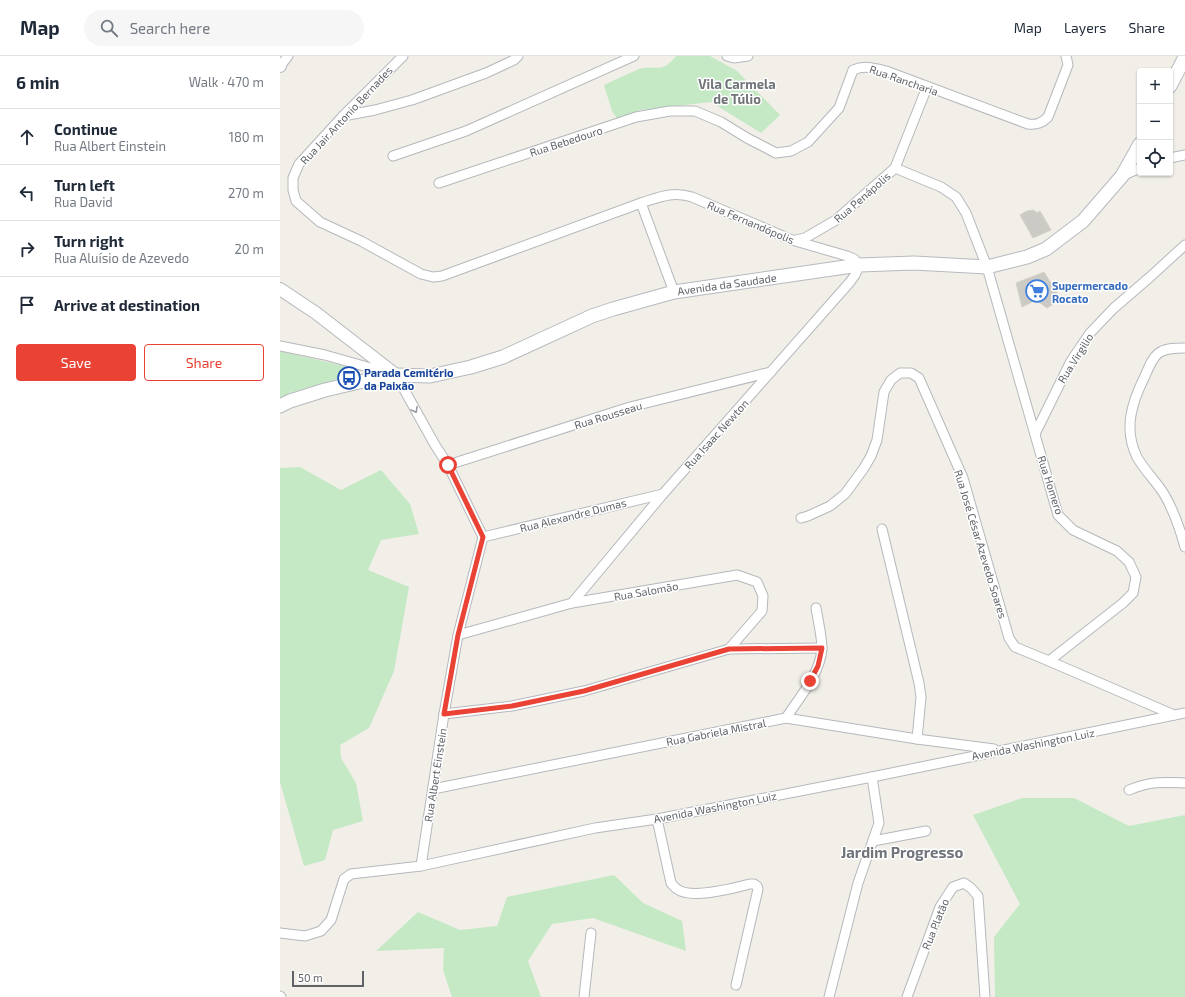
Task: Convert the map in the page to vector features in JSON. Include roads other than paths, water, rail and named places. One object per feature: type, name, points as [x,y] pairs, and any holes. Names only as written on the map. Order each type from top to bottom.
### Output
[{"type":"main road","points":[[1173,80],[1185,57]]},
{"type":"main road","name":"Avenida da Saudade","points":[[280,406],[290,401],[325,390],[366,380],[396,375],[430,376],[471,367],[503,357],[599,314],[674,292],[859,265],[914,263],[986,267],[1027,257],[1046,249],[1083,221],[1122,176],[1137,149]]},
{"type":"street","name":"Rua Jair Antonio Bernades","points":[[296,201],[293,190],[293,178],[299,164],[343,116],[403,56]]},
{"type":"street","points":[[343,116],[375,110],[412,100],[486,73],[518,56]]},
{"type":"street","points":[[393,156],[466,131],[634,56]]},
{"type":"street","points":[[727,56],[734,58],[748,56]]},
{"type":"street","name":"Rua Rancharia","points":[[695,111],[722,122],[747,138],[776,152],[791,151],[808,142],[840,108],[853,70],[860,67],[868,67],[886,71],[1028,124],[1035,125],[1043,122],[1048,117],[1068,65],[1066,56]]},
{"type":"street","name":"Rua Penápolis","points":[[792,240],[805,238],[836,220],[895,168],[927,87]]},
{"type":"street","name":"Rua Bebedouro","points":[[439,183],[636,117],[670,111],[695,111]]},
{"type":"street","points":[[1173,157],[1185,154]]},
{"type":"street","name":"Rua Homero","points":[[895,168],[940,188],[956,197],[966,214],[986,267],[1058,515],[1073,530],[1117,551],[1129,562],[1136,577],[1133,593],[1123,603],[1048,661]]},
{"type":"street","points":[[1122,176],[1137,169]]},
{"type":"street","name":"Rua Fernandópolis","points":[[296,201],[320,222],[361,241],[421,274],[433,276],[450,273],[641,204],[664,196],[680,193],[692,196],[792,240],[847,256],[854,259],[859,265]]},
{"type":"street","points":[[641,204],[674,292]]},
{"type":"street","name":"Rua Virgilio","points":[[1034,434],[1071,361],[1090,333],[1114,308],[1185,245]]},
{"type":"street","name":"Rua Isaac Newton","points":[[572,603],[663,494],[850,282],[859,265]]},
{"type":"street","points":[[280,289],[316,314],[396,375],[434,445],[448,465],[483,537]]},
{"type":"street","points":[[280,346],[325,354],[396,375]]},
{"type":"street","points":[[1185,348],[1173,348],[1160,351],[1152,360],[1134,400],[1129,425],[1131,440],[1137,458],[1164,494],[1179,526],[1185,547]]},
{"type":"street","name":"Rua Rousseau","points":[[448,465],[630,407],[771,372]]},
{"type":"street","name":"Rua José César Azevedo Soares","points":[[801,518],[830,506],[845,494],[871,456],[877,440],[884,392],[891,380],[900,373],[911,373],[919,378],[963,478],[1009,638],[1015,647],[1048,661]]},
{"type":"street","name":"Rua Alexandre Dumas","points":[[483,537],[663,494]]},
{"type":"street","points":[[882,529],[919,683],[921,697],[917,739]]},
{"type":"street","name":"Rua Albert Einstein","points":[[421,866],[444,714],[458,635],[483,537]]},
{"type":"street","name":"Rua Salomão","points":[[458,635],[572,603],[738,575],[756,582],[763,596],[762,611],[729,649]]},
{"type":"street","points":[[786,718],[818,666],[822,648],[816,608]]},
{"type":"street","points":[[444,714],[512,706],[584,691],[729,649],[822,648]]},
{"type":"street","points":[[1048,661],[1175,715]]},
{"type":"street","name":"Avenida Washington Luiz","points":[[280,933],[305,936],[321,931],[330,920],[344,879],[351,874],[421,866],[595,828],[657,819],[1185,713]]},
{"type":"street","name":"Rua Gabriela Mistral","points":[[433,789],[786,718],[917,739],[1002,750]]},
{"type":"street","points":[[829,997],[858,883],[879,822],[872,777]]},
{"type":"street","points":[[1129,790],[1145,784],[1161,782],[1185,783]]},
{"type":"street","points":[[657,819],[670,882],[678,890],[690,893],[703,893],[750,884],[757,886],[758,889],[736,985]]},
{"type":"street","points":[[873,841],[926,831]]},
{"type":"street","name":"Rua Platão","points":[[907,997],[940,907],[953,887],[964,883],[978,896],[985,997]]},
{"type":"street","points":[[584,997],[591,933]]},
{"type":"place","name":"Supermercado Rocato","points":[[1037,291]]},
{"type":"place","name":"Parada Cemitério da Paixão","points":[[349,378]]},
{"type":"district","name":"Vila Carmela de Túlio","points":[[737,92]]},
{"type":"district","name":"Jardim Progresso","points":[[902,852]]}]
